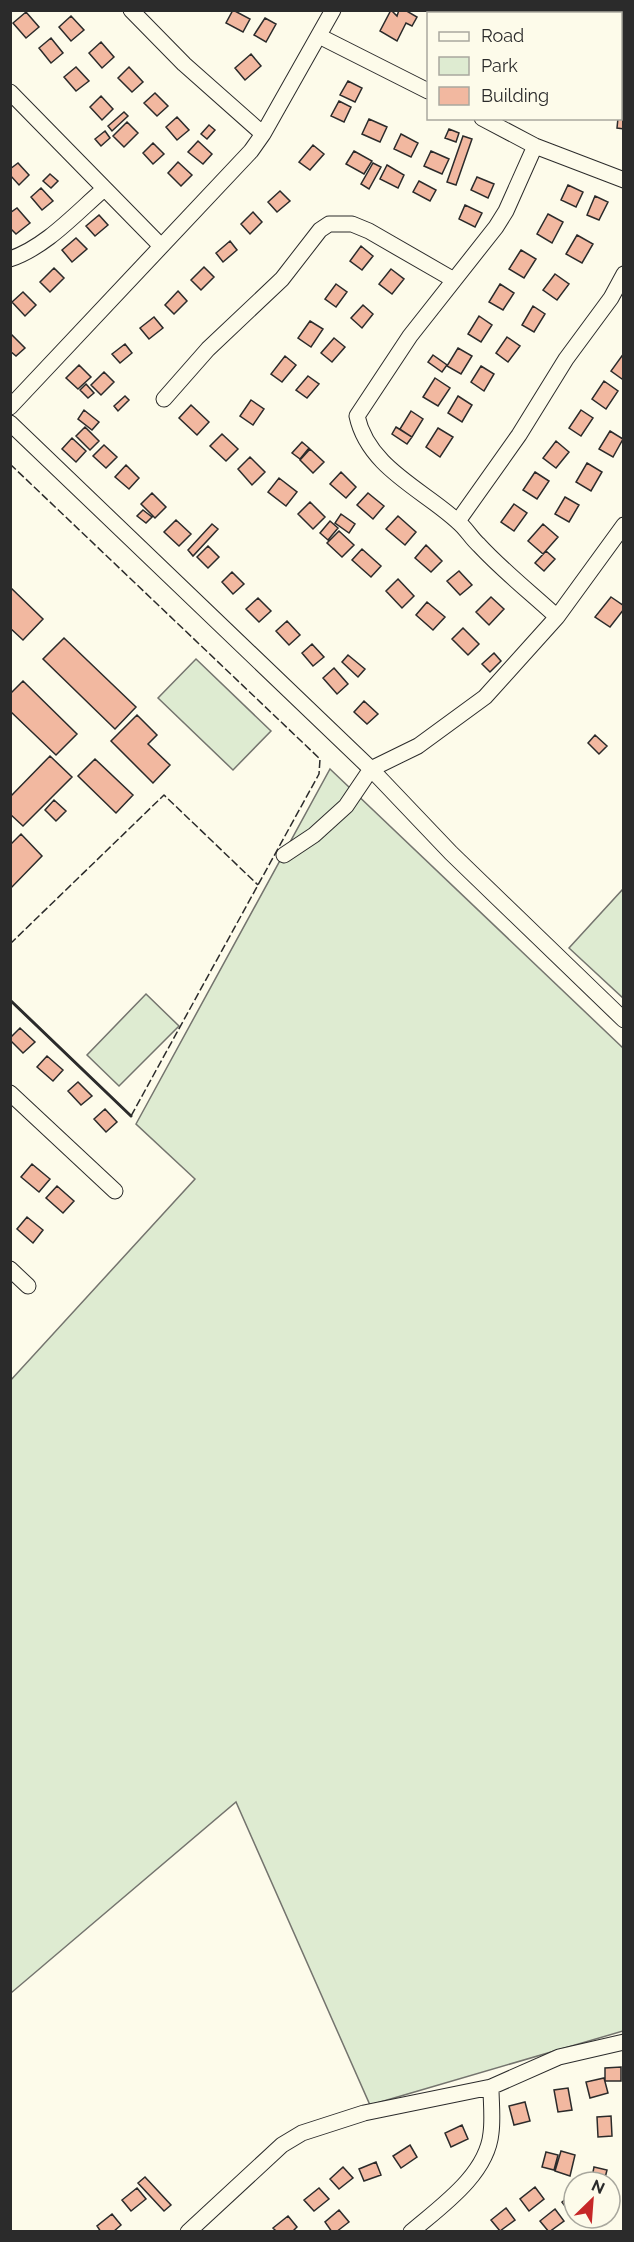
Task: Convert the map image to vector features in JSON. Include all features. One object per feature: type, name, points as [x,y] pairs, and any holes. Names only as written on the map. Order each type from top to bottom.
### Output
[{"type":"street","points":[[131,10],[184,64],[263,134]]},
{"type":"street","points":[[10,407],[251,151],[263,134],[333,10]]},
{"type":"street","points":[[319,36],[427,90]]},
{"type":"street","points":[[10,92],[161,246]]},
{"type":"street","points":[[486,120],[535,146],[624,180]]},
{"type":"street","points":[[535,146],[501,219],[410,336],[357,416],[365,439],[377,455],[397,475],[458,521],[479,545],[557,617]]},
{"type":"street","points":[[10,259],[21,255],[49,236],[104,189]]},
{"type":"street","points":[[164,399],[208,349],[282,279],[320,230],[329,224],[352,224],[369,231],[453,280]]},
{"type":"street","points":[[458,521],[519,435],[566,359],[611,298],[624,274]]},
{"type":"street","points":[[10,423],[371,769],[468,870],[624,1020]]},
{"type":"street","points":[[284,855],[314,835],[346,806],[371,769],[418,746],[485,697],[557,617],[624,525]]},
{"type":"street","points":[[10,1094],[115,1191]]},
{"type":"street","points":[[10,1269],[28,1286]]},
{"type":"street","points":[[188,2232],[282,2145],[302,2133],[364,2113],[491,2087],[559,2057],[624,2042]]},
{"type":"street","points":[[411,2232],[457,2193],[483,2161],[491,2134],[491,2087]]},
{"type":"green space","points":[[196,659],[271,731],[233,770],[158,698]]},
{"type":"green space","points":[[330,769],[623,1048],[623,2031],[370,2105],[236,1802],[11,1993],[10,1381],[195,1179],[136,1124]]},
{"type":"green space","points":[[623,889],[623,998],[569,948]]},
{"type":"green space","points":[[146,994],[179,1026],[119,1086],[87,1055]]},
{"type":"building","points":[[233,10],[250,19],[243,32],[226,23]]},
{"type":"building","points":[[391,10],[397,16],[399,10],[405,10],[417,17],[412,26],[406,23],[397,41],[380,31]]},
{"type":"building","points":[[26,12],[39,27],[26,38],[13,23]]},
{"type":"building","points":[[71,16],[84,30],[71,41],[59,27]]},
{"type":"building","points":[[265,18],[276,24],[266,42],[254,35]]},
{"type":"building","points":[[51,38],[63,53],[51,63],[39,48]]},
{"type":"building","points":[[101,42],[114,57],[102,68],[89,53]]},
{"type":"building","points":[[251,54],[261,66],[245,80],[235,68]]},
{"type":"building","points":[[76,67],[89,81],[76,91],[64,77]]},
{"type":"building","points":[[129,67],[143,82],[132,92],[118,78]]},
{"type":"building","points":[[348,81],[362,88],[355,102],[340,95]]},
{"type":"building","points":[[155,93],[168,106],[157,116],[144,103]]},
{"type":"building","points":[[101,96],[113,109],[102,120],[90,107]]},
{"type":"building","points":[[339,101],[351,107],[344,122],[331,116]]},
{"type":"building","points":[[622,107],[624,108],[624,129],[617,128],[618,120],[622,120]]},
{"type":"building","points":[[124,112],[128,116],[112,131],[108,126]]},
{"type":"building","points":[[177,117],[189,130],[177,140],[166,127]]},
{"type":"building","points":[[369,119],[387,127],[380,142],[362,134]]},
{"type":"building","points":[[127,122],[138,133],[124,147],[113,136]]},
{"type":"building","points":[[209,125],[215,130],[207,139],[201,134]]},
{"type":"building","points":[[449,129],[459,133],[456,142],[445,138]]},
{"type":"building","points":[[105,131],[110,138],[101,146],[95,139]]},
{"type":"building","points":[[401,134],[418,143],[411,157],[394,149]]},
{"type":"building","points":[[463,136],[472,139],[456,185],[447,182]]},
{"type":"building","points":[[198,141],[212,154],[203,164],[188,152]]},
{"type":"building","points":[[153,143],[164,154],[153,164],[143,153]]},
{"type":"building","points":[[313,145],[324,154],[310,170],[299,162]]},
{"type":"building","points":[[354,151],[372,161],[364,174],[346,164]]},
{"type":"building","points":[[431,151],[449,159],[442,174],[424,166]]},
{"type":"building","points":[[178,162],[192,175],[181,186],[168,173]]},
{"type":"building","points":[[18,163],[29,175],[19,185],[10,175],[10,169]]},
{"type":"building","points":[[373,163],[381,167],[369,189],[361,184]]},
{"type":"building","points":[[387,165],[404,175],[398,188],[380,179]]},
{"type":"building","points":[[50,174],[58,181],[51,188],[43,181]]},
{"type":"building","points":[[477,177],[494,184],[488,198],[471,190]]},
{"type":"building","points":[[419,181],[436,190],[430,201],[413,192]]},
{"type":"building","points":[[568,185],[583,192],[576,207],[561,200]]},
{"type":"building","points":[[41,188],[53,201],[42,210],[31,197]]},
{"type":"building","points":[[280,191],[290,201],[277,212],[268,202]]},
{"type":"building","points":[[595,196],[608,202],[599,220],[587,215]]},
{"type":"building","points":[[465,205],[482,213],[475,227],[459,219]]},
{"type":"building","points":[[17,208],[30,223],[16,234],[10,228],[10,213]]},
{"type":"building","points":[[253,212],[262,222],[250,234],[241,224]]},
{"type":"building","points":[[548,214],[563,222],[552,243],[537,234]]},
{"type":"building","points":[[99,215],[108,225],[95,236],[86,226]]},
{"type":"building","points":[[577,235],[593,244],[582,263],[566,254]]},
{"type":"building","points":[[76,238],[87,249],[72,262],[62,250]]},
{"type":"building","points":[[230,241],[237,250],[223,262],[216,253]]},
{"type":"building","points":[[361,246],[373,256],[362,270],[350,261]]},
{"type":"building","points":[[521,250],[536,259],[524,278],[509,269]]},
{"type":"building","points":[[204,267],[214,277],[201,290],[191,280]]},
{"type":"building","points":[[54,268],[64,278],[50,292],[40,282]]},
{"type":"building","points":[[391,269],[404,279],[392,294],[379,284]]},
{"type":"building","points":[[555,274],[569,284],[557,300],[543,290]]},
{"type":"building","points":[[336,284],[347,292],[336,307],[325,299]]},
{"type":"building","points":[[500,284],[514,293],[503,310],[489,302]]},
{"type":"building","points":[[178,291],[187,301],[174,314],[165,305]]},
{"type":"building","points":[[23,292],[36,305],[25,316],[12,302]]},
{"type":"building","points":[[363,305],[373,314],[362,328],[351,318]]},
{"type":"building","points":[[533,306],[545,314],[534,332],[522,325]]},
{"type":"building","points":[[479,316],[492,325],[481,342],[468,334]]},
{"type":"building","points":[[154,317],[163,328],[149,339],[140,328]]},
{"type":"building","points":[[310,321],[323,329],[311,347],[298,338]]},
{"type":"building","points":[[11,334],[25,348],[16,356],[10,351]]},
{"type":"building","points":[[507,337],[520,346],[508,362],[496,353]]},
{"type":"building","points":[[334,338],[345,347],[332,362],[321,353]]},
{"type":"building","points":[[125,344],[132,353],[120,363],[112,354]]},
{"type":"building","points":[[458,348],[472,356],[461,374],[447,366]]},
{"type":"building","points":[[624,353],[624,378],[622,379],[611,371]]},
{"type":"building","points":[[433,355],[447,365],[442,372],[428,362]]},
{"type":"building","points":[[285,356],[296,365],[282,382],[271,374]]},
{"type":"building","points":[[79,365],[91,377],[78,389],[66,378]]},
{"type":"building","points":[[481,366],[494,374],[484,391],[471,382]]},
{"type":"building","points":[[104,372],[114,382],[101,395],[91,385]]},
{"type":"building","points":[[308,376],[319,384],[307,398],[296,390]]},
{"type":"building","points":[[435,378],[450,388],[438,406],[423,397]]},
{"type":"building","points":[[604,381],[618,391],[606,409],[592,399]]},
{"type":"building","points":[[86,384],[94,393],[88,398],[80,390]]},
{"type":"building","points":[[125,396],[129,400],[118,411],[114,406]]},
{"type":"building","points":[[458,396],[472,405],[462,422],[448,413]]},
{"type":"building","points":[[251,400],[264,409],[253,425],[240,416]]},
{"type":"building","points":[[191,405],[209,422],[197,435],[179,418]]},
{"type":"building","points":[[84,410],[99,422],[92,430],[78,419]]},
{"type":"building","points":[[581,410],[593,418],[581,436],[569,428]]},
{"type":"building","points":[[411,411],[423,419],[412,437],[400,429]]},
{"type":"building","points":[[85,427],[99,441],[90,450],[76,436]]},
{"type":"building","points":[[396,427],[412,437],[407,444],[392,434]]},
{"type":"building","points":[[438,428],[453,437],[440,457],[426,447]]},
{"type":"building","points":[[610,431],[623,439],[613,457],[599,449]]},
{"type":"building","points":[[222,434],[238,449],[226,461],[210,446]]},
{"type":"building","points":[[72,438],[86,451],[76,462],[62,449]]},
{"type":"building","points":[[556,441],[569,452],[556,468],[543,458]]},
{"type":"building","points":[[302,442],[309,448],[300,459],[292,453]]},
{"type":"building","points":[[104,445],[117,457],[106,468],[93,456]]},
{"type":"building","points":[[310,449],[324,462],[313,473],[300,460]]},
{"type":"building","points":[[250,457],[265,472],[252,485],[238,469]]},
{"type":"building","points":[[587,463],[602,472],[591,491],[576,482]]},
{"type":"building","points":[[126,465],[139,478],[129,489],[115,477]]},
{"type":"building","points":[[341,472],[356,487],[346,498],[330,484]]},
{"type":"building","points":[[535,472],[549,481],[537,499],[523,490]]},
{"type":"building","points":[[279,478],[297,492],[286,506],[268,492]]},
{"type":"building","points":[[152,493],[166,507],[155,518],[141,504]]},
{"type":"building","points":[[368,493],[384,506],[373,519],[357,505]]},
{"type":"building","points":[[565,497],[579,505],[569,522],[555,514]]},
{"type":"building","points":[[310,502],[325,517],[313,529],[298,514]]},
{"type":"building","points":[[514,504],[527,513],[514,531],[501,522]]},
{"type":"building","points":[[143,510],[152,517],[146,523],[137,516]]},
{"type":"building","points":[[341,514],[355,524],[349,533],[335,523]]},
{"type":"building","points":[[398,516],[416,532],[405,545],[386,529]]},
{"type":"building","points":[[176,520],[191,534],[179,546],[164,532]]},
{"type":"building","points":[[330,521],[338,528],[328,540],[320,533]]},
{"type":"building","points":[[212,524],[218,529],[193,556],[188,550]]},
{"type":"building","points":[[543,524],[558,537],[543,554],[528,541]]},
{"type":"building","points":[[339,531],[354,545],[342,557],[327,543]]},
{"type":"building","points":[[426,545],[442,561],[431,572],[415,558]]},
{"type":"building","points":[[208,546],[219,557],[208,568],[197,557]]},
{"type":"building","points":[[362,549],[381,566],[371,577],[352,560]]},
{"type":"building","points":[[546,551],[555,559],[544,571],[535,563]]},
{"type":"building","points":[[459,571],[472,585],[460,595],[447,581]]},
{"type":"building","points":[[232,572],[244,584],[233,594],[222,582]]},
{"type":"building","points":[[398,579],[414,596],[402,608],[386,591]]},
{"type":"building","points":[[10,587],[43,619],[23,640],[10,628]]},
{"type":"building","points":[[491,597],[504,609],[489,625],[476,612]]},
{"type":"building","points":[[611,597],[624,606],[624,609],[610,627],[595,617]]},
{"type":"building","points":[[258,598],[271,611],[259,622],[246,609]]},
{"type":"building","points":[[427,602],[445,617],[433,630],[416,615]]},
{"type":"building","points":[[287,621],[300,635],[289,645],[276,631]]},
{"type":"building","points":[[463,628],[479,644],[468,655],[452,639]]},
{"type":"building","points":[[64,638],[136,707],[115,729],[43,659]]},
{"type":"building","points":[[312,644],[324,657],[313,666],[302,653]]},
{"type":"building","points":[[494,653],[501,661],[490,672],[482,664]]},
{"type":"building","points":[[348,655],[365,669],[358,677],[342,662]]},
{"type":"building","points":[[334,668],[348,684],[337,694],[323,678]]},
{"type":"building","points":[[23,681],[77,734],[56,755],[10,711],[10,694]]},
{"type":"building","points":[[364,701],[378,714],[367,724],[354,712]]},
{"type":"building","points":[[137,715],[157,735],[148,744],[170,765],[153,783],[111,741]]},
{"type":"building","points":[[595,735],[607,746],[599,754],[588,743]]},
{"type":"building","points":[[50,756],[72,777],[23,826],[10,814],[10,797]]},
{"type":"building","points":[[95,759],[133,795],[116,813],[78,776]]},
{"type":"building","points":[[54,800],[66,811],[56,821],[45,810]]},
{"type":"building","points":[[21,834],[42,856],[10,889],[10,845]]},
{"type":"building","points":[[20,1028],[35,1042],[23,1053],[10,1040]]},
{"type":"building","points":[[47,1056],[63,1070],[53,1081],[37,1067]]},
{"type":"building","points":[[78,1082],[92,1096],[81,1105],[68,1091]]},
{"type":"building","points":[[105,1109],[117,1122],[106,1132],[94,1119]]},
{"type":"building","points":[[32,1164],[50,1179],[39,1192],[21,1177]]},
{"type":"building","points":[[57,1186],[74,1201],[63,1213],[46,1198]]},
{"type":"building","points":[[27,1217],[43,1230],[33,1243],[17,1229]]},
{"type":"building","points":[[621,2067],[621,2081],[605,2081],[605,2068]]},
{"type":"building","points":[[604,2078],[608,2093],[590,2098],[586,2082]]},
{"type":"building","points":[[568,2088],[572,2110],[558,2112],[554,2090]]},
{"type":"building","points":[[525,2102],[530,2121],[514,2125],[509,2106]]},
{"type":"building","points":[[611,2116],[612,2136],[598,2137],[597,2117]]},
{"type":"building","points":[[462,2125],[468,2139],[451,2147],[445,2133]]},
{"type":"building","points":[[410,2145],[417,2157],[401,2168],[393,2156]]},
{"type":"building","points":[[561,2151],[575,2155],[571,2170],[562,2170],[562,2173],[555,2171]]},
{"type":"building","points":[[546,2152],[558,2155],[554,2170],[542,2167]]},
{"type":"building","points":[[376,2162],[381,2175],[364,2181],[359,2169]]},
{"type":"building","points":[[343,2167],[353,2178],[339,2189],[330,2179]]},
{"type":"building","points":[[145,2177],[171,2205],[164,2211],[138,2183]]},
{"type":"building","points":[[535,2187],[544,2199],[529,2211],[520,2199]]},
{"type":"building","points":[[137,2188],[146,2199],[131,2211],[122,2200]]},
{"type":"building","points":[[319,2188],[329,2199],[314,2211],[304,2200]]},
{"type":"building","points":[[506,2208],[515,2220],[500,2231],[491,2220]]},
{"type":"building","points":[[555,2209],[562,2218],[562,2222],[549,2232],[540,2221]]},
{"type":"building","points":[[339,2210],[349,2222],[336,2232],[332,2232],[325,2222]]},
{"type":"building","points":[[112,2214],[121,2225],[113,2232],[101,2232],[97,2226]]},
{"type":"building","points":[[288,2216],[297,2227],[292,2232],[277,2232],[273,2228]]},
{"type":"fence","points":[[10,464],[320,759],[319,774],[131,1116]]},
{"type":"fence","points":[[10,944],[164,795],[258,885]]},
{"type":"wall","points":[[10,1000],[131,1116]]}]
